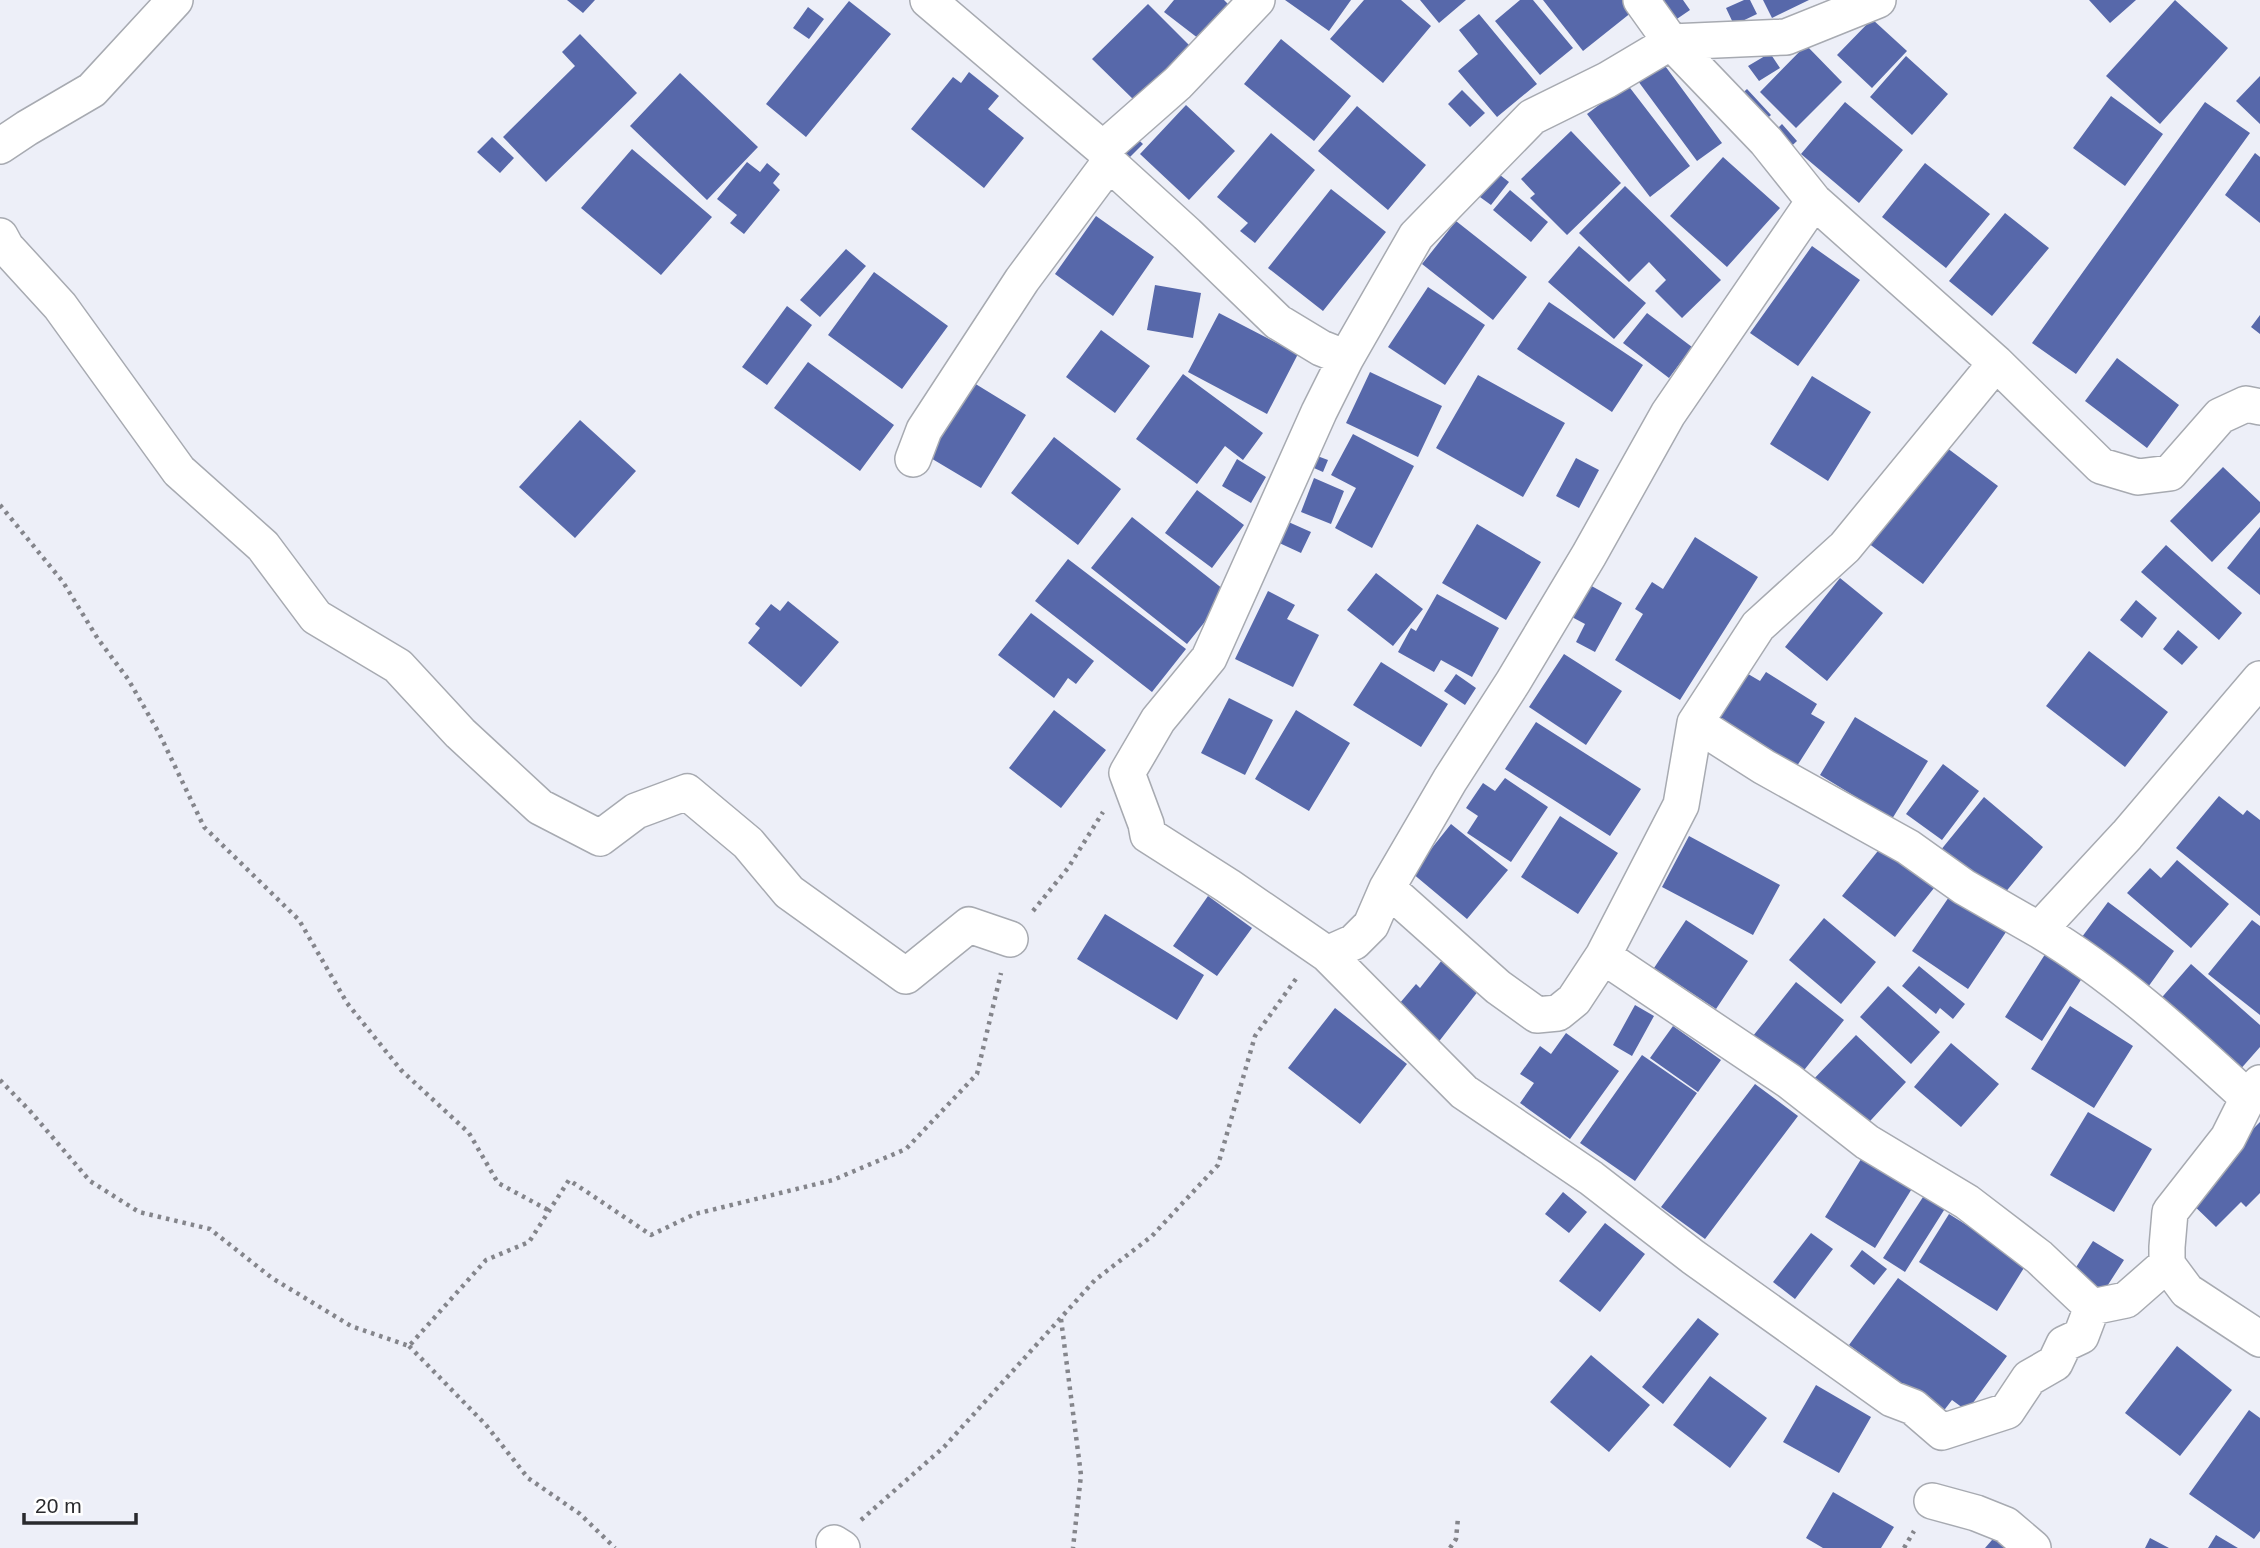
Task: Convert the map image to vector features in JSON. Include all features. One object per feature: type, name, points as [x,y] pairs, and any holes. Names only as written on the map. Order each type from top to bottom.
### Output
[{"type":"street","points":[[0,146],[92,90],[175,0]]},
{"type":"street","points":[[928,0],[1106,156],[1278,321],[1321,348],[1346,358]]},
{"type":"street","points":[[913,459],[924,430],[1106,156],[1256,0]]},
{"type":"street","points":[[1641,0],[1671,42],[1766,141],[1814,201],[1996,363],[2101,466],[2138,477],[2170,473],[2220,416],[2246,404],[2260,407]]},
{"type":"street","points":[[1878,0],[1786,37],[1671,42],[1607,80],[1532,117],[1416,236],[1346,358],[1248,566],[1209,658],[1158,720],[1127,773],[1148,835],[1327,954],[1464,1093],[1591,1178],[1693,1257],[1892,1399],[1913,1407],[1942,1432],[2007,1411],[2029,1378],[2056,1363],[2064,1344],[2081,1336],[2092,1307]]},
{"type":"street","points":[[1327,954],[1354,942],[1371,925],[1387,888],[1450,780],[1582,567],[1668,414],[1814,201]]},
{"type":"street","points":[[0,236],[6,247],[60,306],[179,471],[264,546],[316,617],[398,666],[460,733],[540,807],[600,838],[636,811],[687,792],[748,843],[789,892],[906,976],[970,925],[1010,939]]},
{"type":"street","points":[[1387,888],[1498,988],[1537,1015],[1558,1013],[1574,1000],[1603,956],[1681,805],[1695,723],[1758,626],[1845,547],[1996,363]]},
{"type":"street","points":[[2039,930],[2127,835],[2260,679]]},
{"type":"street","points":[[1695,723],[1764,767],[1908,847],[1964,887],[2066,946],[2254,1090],[2228,1138],[2170,1212],[2167,1264],[2186,1291],[2260,1339]]},
{"type":"street","points":[[1603,956],[1788,1081],[1867,1142],[1967,1202],[2039,1257],[2092,1307]]},
{"type":"street","points":[[2092,1307],[2126,1300],[2167,1264]]},
{"type":"street","points":[[1932,1501],[2007,1525],[2033,1548]]},
{"type":"path","points":[[0,505],[63,582],[98,639],[128,679],[159,733],[204,827],[299,920],[347,1003],[401,1070],[469,1133],[498,1183],[550,1211]]},
{"type":"path","points":[[409,1346],[486,1260],[529,1242],[569,1180],[651,1235],[695,1214],[833,1180],[906,1149],[977,1074],[1010,939],[1068,868],[1127,773]]},
{"type":"path","points":[[838,1546],[944,1447],[1096,1280],[1152,1236],[1218,1165],[1255,1036],[1305,966],[1327,954]]},
{"type":"path","points":[[0,1080],[90,1181],[139,1212],[209,1229],[272,1278],[351,1326],[409,1346],[486,1425],[528,1478],[580,1514],[615,1548]]},
{"type":"path","points":[[1061,1318],[1081,1475],[1073,1548]]},
{"type":"path","points":[[1450,1548],[1456,1539],[1458,1518]]},
{"type":"building","points":[[567,0],[595,0],[583,13]]},
{"type":"building","points":[[1174,0],[1224,0],[1231,7],[1203,42],[1164,12]]},
{"type":"building","points":[[1285,0],[1351,0],[1329,31]]},
{"type":"building","points":[[1364,0],[1401,0],[1431,26],[1383,83],[1330,39]]},
{"type":"building","points":[[1420,0],[1466,0],[1439,23]]},
{"type":"building","points":[[1520,0],[1533,0],[1573,48],[1540,75],[1495,21]]},
{"type":"building","points":[[1543,0],[1622,0],[1632,12],[1583,51]]},
{"type":"building","points":[[1655,0],[1683,0],[1690,10],[1671,23]]},
{"type":"building","points":[[1750,0],[1757,14],[1734,25],[1726,8]]},
{"type":"building","points":[[1763,0],[1809,0],[1772,18]]},
{"type":"building","points":[[2089,0],[2136,0],[2110,23]]},
{"type":"building","points":[[2175,0],[2228,48],[2160,124],[2106,76]]},
{"type":"building","points":[[849,1],[891,34],[806,137],[766,104]]},
{"type":"building","points":[[1148,4],[1191,47],[1136,102],[1092,59]]},
{"type":"building","points":[[808,7],[824,19],[809,39],[793,28]]},
{"type":"building","points":[[1479,14],[1537,84],[1497,117],[1458,71],[1478,54],[1459,30]]},
{"type":"building","points":[[1872,19],[1907,51],[1872,88],[1837,55]]},
{"type":"building","points":[[580,34],[637,93],[546,182],[503,137],[575,66],[562,52]]},
{"type":"building","points":[[1281,39],[1351,96],[1314,141],[1244,84]]},
{"type":"building","points":[[1806,45],[1842,82],[1796,128],[1760,92]]},
{"type":"building","points":[[1770,53],[1780,68],[1759,81],[1748,66]]},
{"type":"building","points":[[1906,56],[1948,94],[1912,135],[1870,97]]},
{"type":"building","points":[[1663,63],[1722,143],[1697,161],[1638,81]]},
{"type":"building","points":[[969,72],[999,96],[988,109],[1024,138],[984,188],[911,129],[953,77],[961,83]]},
{"type":"building","points":[[680,73],[758,147],[707,200],[630,126]]},
{"type":"building","points":[[2260,76],[2260,124],[2236,101]]},
{"type":"building","points":[[1627,84],[1690,166],[1650,197],[1587,114]]},
{"type":"building","points":[[1747,89],[1771,115],[1759,126],[1735,100]]},
{"type":"building","points":[[1462,90],[1485,113],[1470,127],[1448,104]]},
{"type":"building","points":[[2111,96],[2163,134],[2125,186],[2073,148]]},
{"type":"building","points":[[1845,102],[1903,150],[1859,203],[1801,154]]},
{"type":"building","points":[[2205,102],[2250,133],[2076,374],[2032,343]]},
{"type":"building","points":[[1186,105],[1235,151],[1189,200],[1140,154]]},
{"type":"building","points":[[1357,106],[1426,165],[1388,210],[1318,151]]},
{"type":"building","points":[[1782,124],[1797,141],[1783,154],[1768,138]]},
{"type":"building","points":[[1129,131],[1143,144],[1126,161],[1112,148]]},
{"type":"building","points":[[1571,131],[1621,183],[1567,235],[1530,198],[1535,194],[1521,179]]},
{"type":"building","points":[[1271,133],[1315,170],[1255,243],[1240,231],[1248,223],[1217,197]]},
{"type":"building","points":[[492,137],[514,158],[500,173],[477,152]]},
{"type":"building","points":[[632,149],[712,217],[661,275],[581,208]]},
{"type":"building","points":[[2255,153],[2260,157],[2260,223],[2225,195]]},
{"type":"building","points":[[1723,157],[1780,208],[1727,267],[1670,216]]},
{"type":"building","points":[[747,162],[760,172],[767,163],[780,174],[773,183],[780,190],[744,234],[730,223],[737,215],[717,199]]},
{"type":"building","points":[[1925,163],[1990,214],[1946,268],[1882,217]]},
{"type":"building","points":[[1491,168],[1509,182],[1491,205],[1473,192]]},
{"type":"building","points":[[1625,186],[1721,280],[1682,318],[1655,291],[1666,280],[1649,262],[1629,282],[1579,233]]},
{"type":"building","points":[[1331,189],[1386,232],[1323,311],[1268,268]]},
{"type":"building","points":[[1510,190],[1548,222],[1531,242],[1493,210]]},
{"type":"building","points":[[2005,213],[2049,248],[1992,316],[1949,281]]},
{"type":"building","points":[[1096,216],[1154,257],[1113,316],[1055,274]]},
{"type":"building","points":[[1456,221],[1527,277],[1493,320],[1422,264]]},
{"type":"building","points":[[1579,246],[1646,303],[1614,339],[1548,282]]},
{"type":"building","points":[[1812,246],[1860,280],[1798,366],[1750,333]]},
{"type":"building","points":[[846,249],[866,266],[820,317],[800,300]]},
{"type":"building","points":[[874,272],[948,326],[902,389],[828,335]]},
{"type":"building","points":[[1155,285],[1201,293],[1193,338],[1147,330]]},
{"type":"building","points":[[1428,287],[1485,325],[1445,385],[1388,347]]},
{"type":"building","points":[[1549,302],[1643,365],[1612,412],[1517,349]]},
{"type":"building","points":[[787,306],[812,325],[767,385],[742,367]]},
{"type":"building","points":[[1219,313],[1298,354],[1267,414],[1188,372]]},
{"type":"building","points":[[1647,313],[1692,347],[1669,378],[1623,343]]},
{"type":"building","points":[[2260,315],[2260,334],[2251,327]]},
{"type":"building","points":[[1101,330],[1150,366],[1115,413],[1066,377]]},
{"type":"building","points":[[2117,358],[2179,405],[2147,448],[2085,401]]},
{"type":"building","points":[[808,362],[894,425],[860,471],[774,408]]},
{"type":"building","points":[[1370,372],[1442,406],[1418,457],[1346,423]]},
{"type":"building","points":[[1183,374],[1263,433],[1243,460],[1225,446],[1197,484],[1136,439]]},
{"type":"building","points":[[1478,375],[1565,423],[1523,497],[1436,448]]},
{"type":"building","points":[[1812,376],[1871,412],[1828,481],[1770,444]]},
{"type":"building","points":[[974,383],[1026,415],[981,488],[929,457]]},
{"type":"building","points":[[580,420],[636,471],[575,538],[519,487]]},
{"type":"building","points":[[1353,434],[1414,466],[1372,548],[1335,528],[1356,488],[1331,475]]},
{"type":"building","points":[[1054,437],[1121,489],[1078,545],[1011,493]]},
{"type":"building","points":[[1939,442],[1998,486],[1923,584],[1864,540]]},
{"type":"building","points":[[1312,454],[1328,460],[1323,472],[1307,465]]},
{"type":"building","points":[[1576,458],[1599,470],[1579,508],[1556,496]]},
{"type":"building","points":[[1237,459],[1266,477],[1251,503],[1222,486]]},
{"type":"building","points":[[2223,467],[2260,502],[2260,512],[2212,562],[2170,521]]},
{"type":"building","points":[[1314,478],[1344,491],[1331,524],[1301,512]]},
{"type":"building","points":[[1197,490],[1244,525],[1212,568],[1165,533]]},
{"type":"building","points":[[1132,517],[1228,593],[1187,644],[1091,568]]},
{"type":"building","points":[[1284,520],[1311,532],[1301,553],[1275,541]]},
{"type":"building","points":[[1477,524],[1541,562],[1506,620],[1442,583]]},
{"type":"building","points":[[2260,527],[2260,595],[2227,568]]},
{"type":"building","points":[[1695,537],[1758,577],[1680,700],[1615,660],[1643,614],[1635,609],[1652,582],[1663,589]]},
{"type":"building","points":[[2166,545],[2242,613],[2219,640],[2141,572]]},
{"type":"building","points":[[1068,559],[1186,649],[1152,692],[1035,601]]},
{"type":"building","points":[[1376,573],[1423,609],[1393,646],[1347,610]]},
{"type":"building","points":[[1840,578],[1883,613],[1827,681],[1785,647]]},
{"type":"building","points":[[1588,584],[1622,603],[1595,652],[1576,642],[1585,624],[1570,616]]},
{"type":"building","points":[[1268,591],[1295,605],[1287,619],[1319,635],[1293,687],[1235,659]]},
{"type":"building","points":[[1437,594],[1499,628],[1472,677],[1441,660],[1434,672],[1398,652],[1411,628],[1416,631]]},
{"type":"building","points":[[2136,600],[2157,618],[2142,638],[2120,620]]},
{"type":"building","points":[[788,601],[839,642],[801,687],[748,643],[760,628],[755,624],[771,604],[780,611]]},
{"type":"building","points":[[1031,613],[1094,661],[1076,684],[1068,678],[1054,698],[998,655]]},
{"type":"building","points":[[2178,630],[2198,647],[2182,665],[2163,649]]},
{"type":"building","points":[[2089,651],[2168,712],[2125,767],[2046,706]]},
{"type":"building","points":[[1564,654],[1622,691],[1586,745],[1529,707]]},
{"type":"building","points":[[1381,662],[1448,704],[1421,747],[1353,705]]},
{"type":"building","points":[[1743,671],[1760,681],[1766,672],[1817,704],[1811,714],[1825,722],[1797,766],[1715,714]]},
{"type":"building","points":[[1456,674],[1476,688],[1465,705],[1444,691]]},
{"type":"building","points":[[1229,698],[1273,720],[1245,775],[1201,753]]},
{"type":"building","points":[[1054,710],[1106,750],[1061,808],[1009,768]]},
{"type":"building","points":[[1296,710],[1350,743],[1309,811],[1255,779]]},
{"type":"building","points":[[1855,717],[1928,761],[1892,819],[1820,775]]},
{"type":"building","points":[[1536,722],[1641,789],[1610,836],[1505,769]]},
{"type":"building","points":[[1943,764],[1979,791],[1942,840],[1906,814]]},
{"type":"building","points":[[1505,778],[1548,807],[1511,862],[1467,833],[1478,816],[1466,808],[1483,783],[1495,791]]},
{"type":"building","points":[[2219,796],[2243,815],[2247,810],[2260,820],[2260,916],[2176,848]]},
{"type":"building","points":[[1984,797],[2043,847],[1999,900],[1940,851]]},
{"type":"building","points":[[1560,816],[1618,853],[1578,914],[1521,877]]},
{"type":"building","points":[[1451,824],[1508,870],[1467,919],[1412,873]]},
{"type":"building","points":[[1689,836],[1780,885],[1753,935],[1662,887]]},
{"type":"building","points":[[1885,842],[1938,883],[1895,937],[1842,896]]},
{"type":"building","points":[[2177,860],[2229,904],[2191,948],[2127,893],[2150,868],[2161,878]]},
{"type":"building","points":[[1951,894],[2006,932],[1968,989],[1912,951]]},
{"type":"building","points":[[1208,896],[1252,928],[1217,976],[1173,946]]},
{"type":"building","points":[[2108,902],[2174,951],[2143,994],[2076,945]]},
{"type":"building","points":[[1105,914],[1204,975],[1177,1020],[1077,959]]},
{"type":"building","points":[[1824,918],[1876,962],[1841,1004],[1789,960]]},
{"type":"building","points":[[1686,920],[1748,961],[1716,1009],[1654,968]]},
{"type":"building","points":[[2252,920],[2260,926],[2260,1015],[2208,974]]},
{"type":"building","points":[[2049,948],[2086,972],[2042,1041],[2005,1017]]},
{"type":"building","points":[[1442,960],[1479,990],[1437,1044],[1394,1010],[1416,984],[1420,988]]},
{"type":"building","points":[[2191,964],[2260,1025],[2260,1047],[2238,1072],[2157,1003]]},
{"type":"building","points":[[1919,966],[1965,1004],[1953,1019],[1940,1008],[1936,1014],[1902,986]]},
{"type":"building","points":[[1796,982],[1844,1020],[1797,1079],[1749,1041]]},
{"type":"building","points":[[1888,986],[1940,1032],[1911,1064],[1860,1017]]},
{"type":"building","points":[[1635,1005],[1654,1016],[1632,1056],[1613,1045]]},
{"type":"building","points":[[2070,1006],[2133,1046],[2094,1108],[2031,1069]]},
{"type":"building","points":[[1335,1008],[1407,1064],[1360,1124],[1288,1068]]},
{"type":"building","points":[[1673,1026],[1721,1060],[1698,1092],[1650,1058]]},
{"type":"building","points":[[1566,1033],[1619,1071],[1570,1139],[1520,1103],[1534,1083],[1520,1074],[1540,1046],[1551,1054]]},
{"type":"building","points":[[1856,1035],[1906,1082],[1860,1132],[1809,1084]]},
{"type":"building","points":[[1951,1043],[1999,1084],[1961,1127],[1914,1087]]},
{"type":"building","points":[[1642,1055],[1697,1093],[1635,1181],[1580,1143]]},
{"type":"building","points":[[1755,1084],[1798,1116],[1705,1239],[1661,1207]]},
{"type":"building","points":[[2088,1112],[2152,1149],[2114,1212],[2050,1175]]},
{"type":"building","points":[[2260,1122],[2260,1193],[2246,1207],[2241,1202],[2216,1227],[2185,1197]]},
{"type":"building","points":[[1868,1148],[1918,1179],[1875,1248],[1825,1217]]},
{"type":"building","points":[[1563,1192],[1587,1212],[1569,1233],[1545,1214]]},
{"type":"building","points":[[1925,1194],[1946,1207],[1905,1272],[1883,1258]]},
{"type":"building","points":[[1949,1214],[2027,1263],[1997,1311],[1919,1262]]},
{"type":"building","points":[[1605,1223],[1645,1254],[1600,1312],[1559,1281]]},
{"type":"building","points":[[1811,1233],[1833,1249],[1795,1299],[1773,1282]]},
{"type":"building","points":[[2093,1241],[2124,1260],[2104,1291],[2073,1272]]},
{"type":"building","points":[[1862,1250],[1887,1269],[1874,1285],[1850,1266]]},
{"type":"building","points":[[1898,1278],[2007,1356],[1967,1411],[1952,1400],[1942,1413],[1849,1345]]},
{"type":"building","points":[[1698,1318],[1719,1334],[1663,1404],[1642,1387]]},
{"type":"building","points":[[2177,1346],[2232,1390],[2180,1456],[2125,1413]]},
{"type":"building","points":[[1591,1355],[1650,1405],[1609,1452],[1550,1402]]},
{"type":"building","points":[[1710,1376],[1767,1418],[1730,1468],[1673,1425]]},
{"type":"building","points":[[1816,1385],[1871,1417],[1839,1473],[1783,1442]]},
{"type":"building","points":[[2249,1410],[2260,1418],[2260,1531],[2254,1539],[2189,1494]]},
{"type":"building","points":[[1833,1492],[1894,1527],[1881,1548],[1823,1548],[1806,1538]]},
{"type":"building","points":[[1999,1532],[2018,1548],[1985,1548]]},
{"type":"building","points":[[2216,1535],[2238,1548],[2208,1548]]},
{"type":"building","points":[[2150,1538],[2169,1548],[2145,1548]]}]
